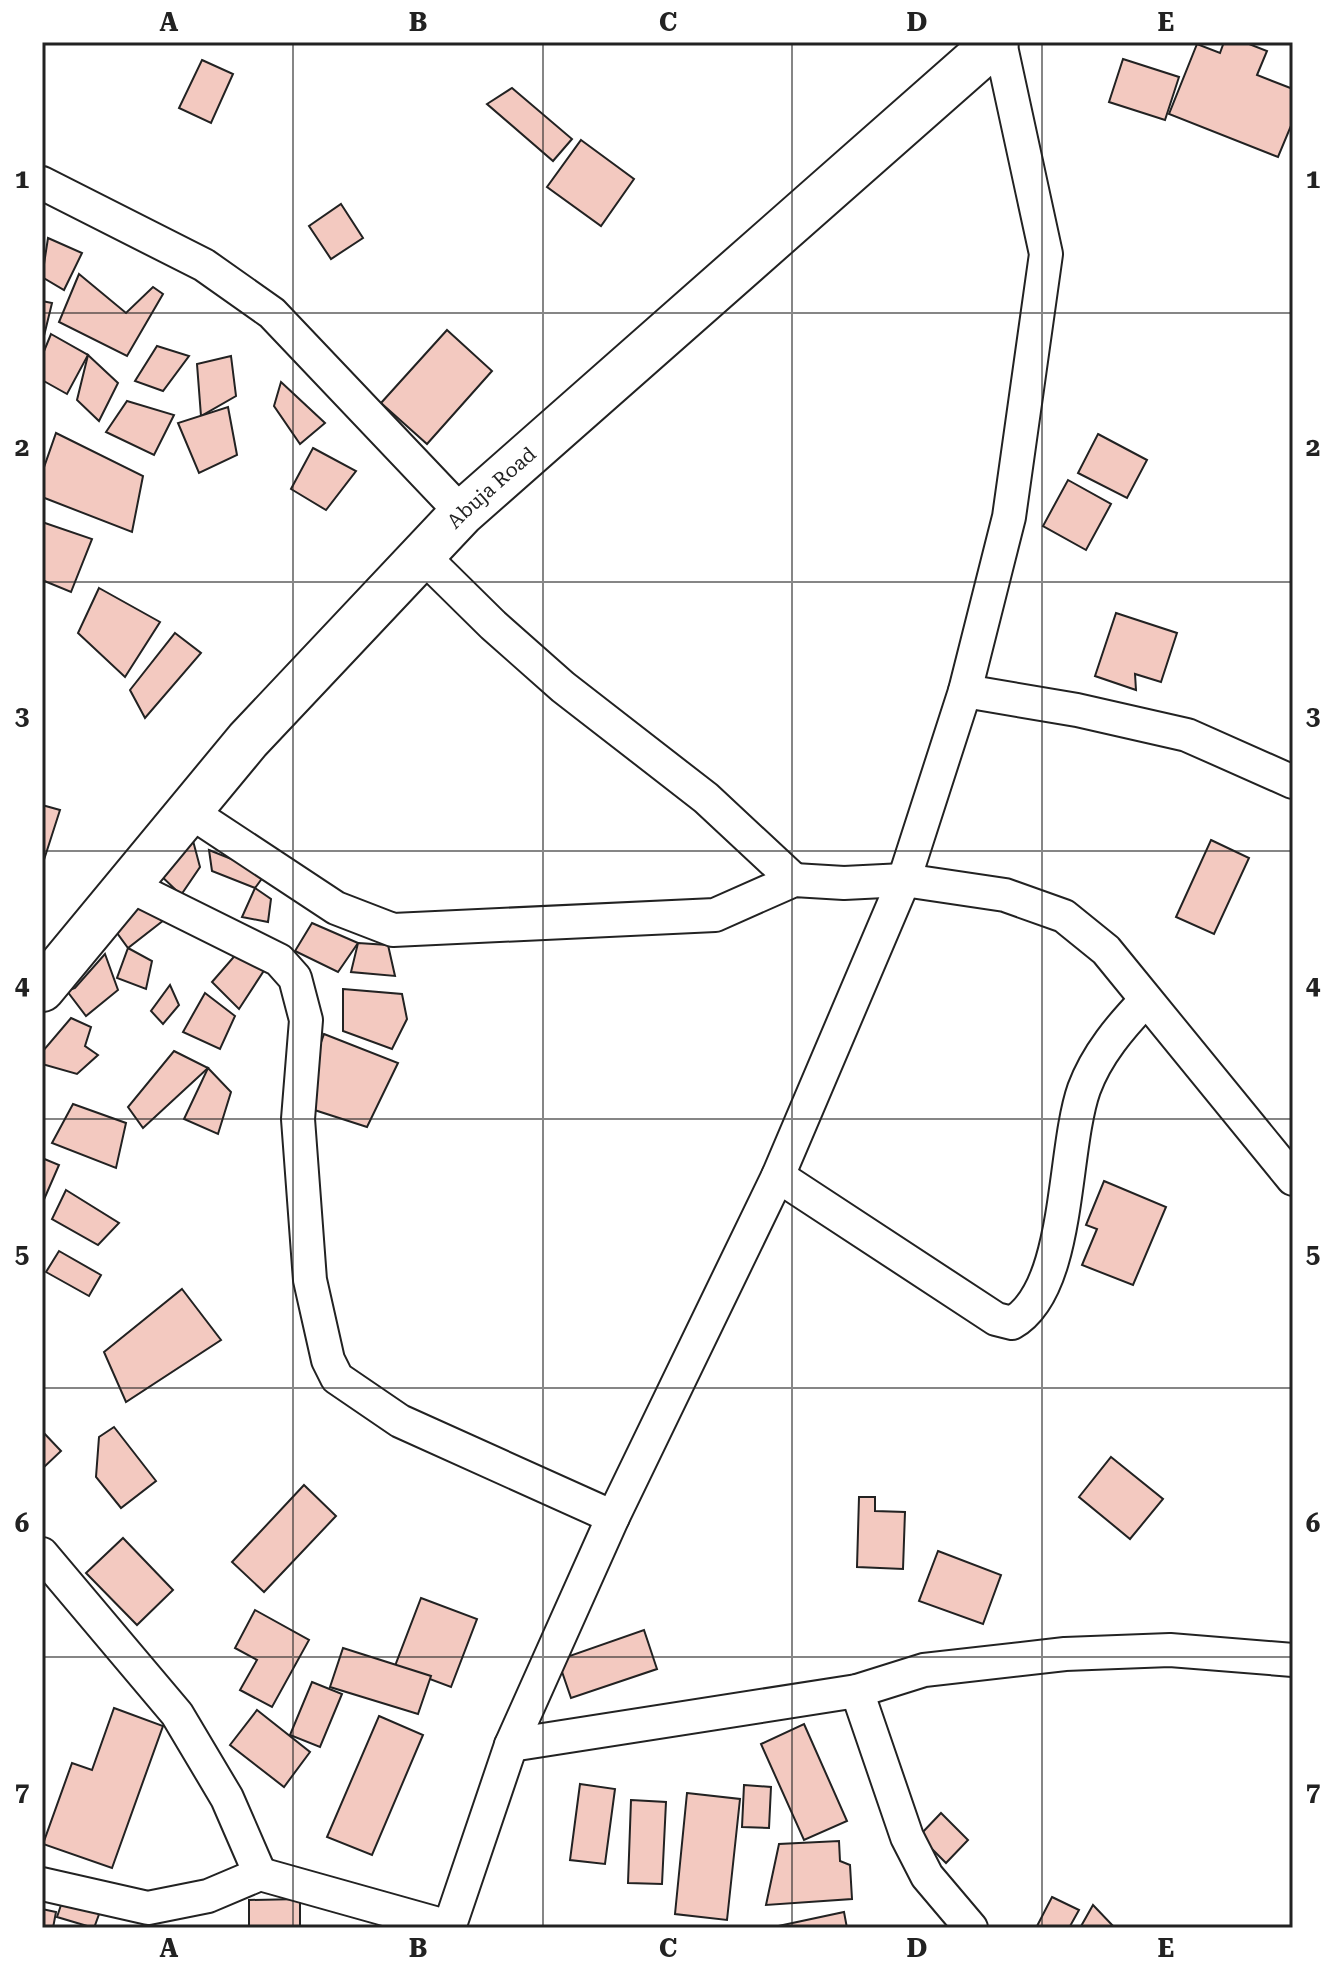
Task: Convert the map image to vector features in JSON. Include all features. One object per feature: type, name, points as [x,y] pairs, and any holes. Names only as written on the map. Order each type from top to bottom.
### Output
[{"type":"main road","name":"Abuja Road","points":[[49,966],[128,885],[330,649],[462,513],[998,42]]},
{"type":"street","points":[[42,1884],[148,1908],[208,1896],[260,1874],[449,1928],[511,1745],[613,1517],[778,1176],[904,880],[965,691],[1009,517],[1046,254],[998,42]]},
{"type":"street","points":[[42,183],[204,265],[272,313],[462,513]]},
{"type":"street","points":[[422,555],[493,625],[563,687],[706,798],[794,880]]},
{"type":"street","points":[[965,691],[1077,710],[1187,735],[1293,782]]},
{"type":"street","points":[[189,811],[336,908],[393,930],[715,915],[794,880],[844,883],[904,880],[1005,895],[1064,916],[1106,950],[1293,1179]]},
{"type":"street","points":[[128,885],[279,960],[295,978],[306,1020],[298,1119],[310,1280],[328,1360],[337,1378],[400,1421],[613,1517]]},
{"type":"street","points":[[778,1176],[996,1319],[1012,1323],[1028,1314],[1043,1292],[1056,1243],[1084,1088],[1112,1035],[1146,1000]]},
{"type":"street","points":[[42,1554],[177,1714],[227,1798],[260,1874]]},
{"type":"street","points":[[511,1745],[857,1691],[924,1670],[1065,1654],[1170,1650],[1293,1660]]},
{"type":"street","points":[[857,1691],[907,1837],[927,1876],[971,1928]]},
{"type":"building","points":[[1224,42],[1244,42],[1267,51],[1257,75],[1293,89],[1293,121],[1278,157],[1169,114],[1197,44],[1220,53]]},
{"type":"building","points":[[1123,59],[1179,77],[1165,120],[1109,102]]},
{"type":"building","points":[[202,60],[233,74],[211,123],[179,108]]},
{"type":"building","points":[[512,88],[572,139],[553,161],[487,104]]},
{"type":"building","points":[[581,140],[634,179],[601,226],[547,187]]},
{"type":"building","points":[[341,204],[363,238],[331,259],[309,226]]},
{"type":"building","points":[[48,238],[82,253],[64,290],[42,277]]},
{"type":"building","points":[[79,274],[126,313],[153,287],[163,294],[127,356],[59,322]]},
{"type":"building","points":[[42,301],[52,303],[42,344]]},
{"type":"building","points":[[447,330],[492,371],[427,444],[381,403]]},
{"type":"building","points":[[51,334],[88,355],[67,394],[42,380],[42,356]]},
{"type":"building","points":[[157,346],[189,356],[163,391],[135,381]]},
{"type":"building","points":[[88,355],[118,383],[99,421],[77,400]]},
{"type":"building","points":[[231,356],[236,396],[201,416],[197,364]]},
{"type":"building","points":[[281,382],[325,423],[300,444],[274,406]]},
{"type":"building","points":[[127,401],[174,415],[154,455],[106,432]]},
{"type":"building","points":[[228,407],[237,455],[199,473],[178,423]]},
{"type":"building","points":[[56,433],[143,476],[132,532],[42,497],[42,473]]},
{"type":"building","points":[[1098,434],[1147,460],[1127,498],[1078,473]]},
{"type":"building","points":[[313,448],[356,471],[326,510],[291,489]]},
{"type":"building","points":[[1068,480],[1111,504],[1086,550],[1043,526]]},
{"type":"building","points":[[42,522],[92,539],[71,592],[42,580]]},
{"type":"building","points":[[99,588],[160,622],[125,677],[78,633]]},
{"type":"building","points":[[1116,613],[1177,633],[1161,682],[1135,674],[1136,690],[1095,676]]},
{"type":"building","points":[[175,633],[201,653],[145,718],[130,690]]},
{"type":"building","points":[[42,805],[60,810],[42,866]]},
{"type":"building","points":[[192,837],[200,867],[181,895],[154,869]]},
{"type":"building","points":[[1211,840],[1249,858],[1214,934],[1176,917]]},
{"type":"building","points":[[209,850],[266,873],[255,888],[212,871]]},
{"type":"building","points":[[255,888],[271,899],[268,922],[242,917]]},
{"type":"building","points":[[139,899],[164,920],[128,948],[112,926]]},
{"type":"building","points":[[312,923],[358,943],[338,972],[295,951]]},
{"type":"building","points":[[358,943],[388,945],[395,976],[351,972]]},
{"type":"building","points":[[128,948],[152,961],[146,989],[117,978]]},
{"type":"building","points":[[238,952],[265,969],[239,1009],[212,982]]},
{"type":"building","points":[[105,954],[118,990],[86,1016],[67,991],[75,988]]},
{"type":"building","points":[[170,985],[179,1005],[163,1024],[151,1011]]},
{"type":"building","points":[[343,989],[402,994],[407,1019],[392,1049],[343,1031]]},
{"type":"building","points":[[205,993],[235,1016],[220,1049],[183,1032]]},
{"type":"building","points":[[71,1018],[91,1027],[85,1046],[98,1055],[77,1074],[42,1064],[42,1052]]},
{"type":"building","points":[[324,1034],[398,1063],[367,1127],[299,1105]]},
{"type":"building","points":[[174,1051],[208,1068],[143,1128],[128,1107]]},
{"type":"building","points":[[208,1068],[231,1092],[218,1134],[184,1119]]},
{"type":"building","points":[[73,1104],[126,1123],[116,1168],[52,1143]]},
{"type":"building","points":[[42,1158],[59,1165],[42,1204]]},
{"type":"building","points":[[1104,1181],[1166,1207],[1133,1285],[1082,1265],[1097,1229],[1086,1225]]},
{"type":"building","points":[[66,1190],[119,1223],[98,1245],[52,1219]]},
{"type":"building","points":[[59,1251],[101,1275],[89,1296],[46,1272]]},
{"type":"building","points":[[182,1289],[221,1340],[126,1402],[104,1352]]},
{"type":"building","points":[[114,1427],[156,1481],[121,1508],[96,1477],[99,1437]]},
{"type":"building","points":[[42,1431],[61,1451],[42,1469]]},
{"type":"building","points":[[1111,1457],[1163,1499],[1130,1539],[1079,1497]]},
{"type":"building","points":[[304,1485],[336,1516],[264,1592],[232,1562]]},
{"type":"building","points":[[859,1497],[875,1497],[875,1511],[905,1512],[903,1569],[857,1567]]},
{"type":"building","points":[[123,1538],[173,1590],[137,1625],[86,1573]]},
{"type":"building","points":[[938,1551],[1001,1575],[983,1624],[919,1601]]},
{"type":"building","points":[[421,1598],[477,1619],[451,1687],[395,1666]]},
{"type":"building","points":[[255,1610],[309,1640],[272,1707],[240,1690],[257,1660],[235,1648]]},
{"type":"building","points":[[644,1630],[657,1669],[571,1698],[558,1660]]},
{"type":"building","points":[[343,1648],[431,1676],[418,1714],[330,1687]]},
{"type":"building","points":[[312,1682],[342,1694],[320,1747],[290,1735]]},
{"type":"building","points":[[114,1708],[163,1726],[112,1868],[43,1844],[72,1763],[92,1770]]},
{"type":"building","points":[[257,1710],[310,1752],[284,1787],[230,1745]]},
{"type":"building","points":[[379,1716],[423,1735],[372,1855],[327,1837]]},
{"type":"building","points":[[804,1724],[847,1821],[804,1840],[761,1744]]},
{"type":"building","points":[[580,1784],[615,1789],[605,1864],[570,1860]]},
{"type":"building","points":[[744,1785],[771,1787],[769,1828],[742,1827]]},
{"type":"building","points":[[687,1793],[740,1799],[727,1920],[675,1914]]},
{"type":"building","points":[[631,1800],[666,1802],[662,1884],[628,1883]]},
{"type":"building","points":[[941,1813],[968,1840],[946,1863],[919,1836]]},
{"type":"building","points":[[839,1841],[840,1861],[850,1865],[852,1899],[766,1905],[779,1844]]},
{"type":"building","points":[[65,1893],[102,1906],[94,1928],[57,1917]]},
{"type":"building","points":[[1052,1897],[1079,1910],[1069,1928],[1036,1928]]},
{"type":"building","points":[[300,1899],[300,1928],[249,1928],[249,1900]]},
{"type":"building","points":[[1093,1905],[1115,1928],[1080,1928]]},
{"type":"building","points":[[42,1909],[56,1912],[53,1928],[42,1928]]},
{"type":"building","points":[[844,1912],[847,1928],[769,1928]]}]
